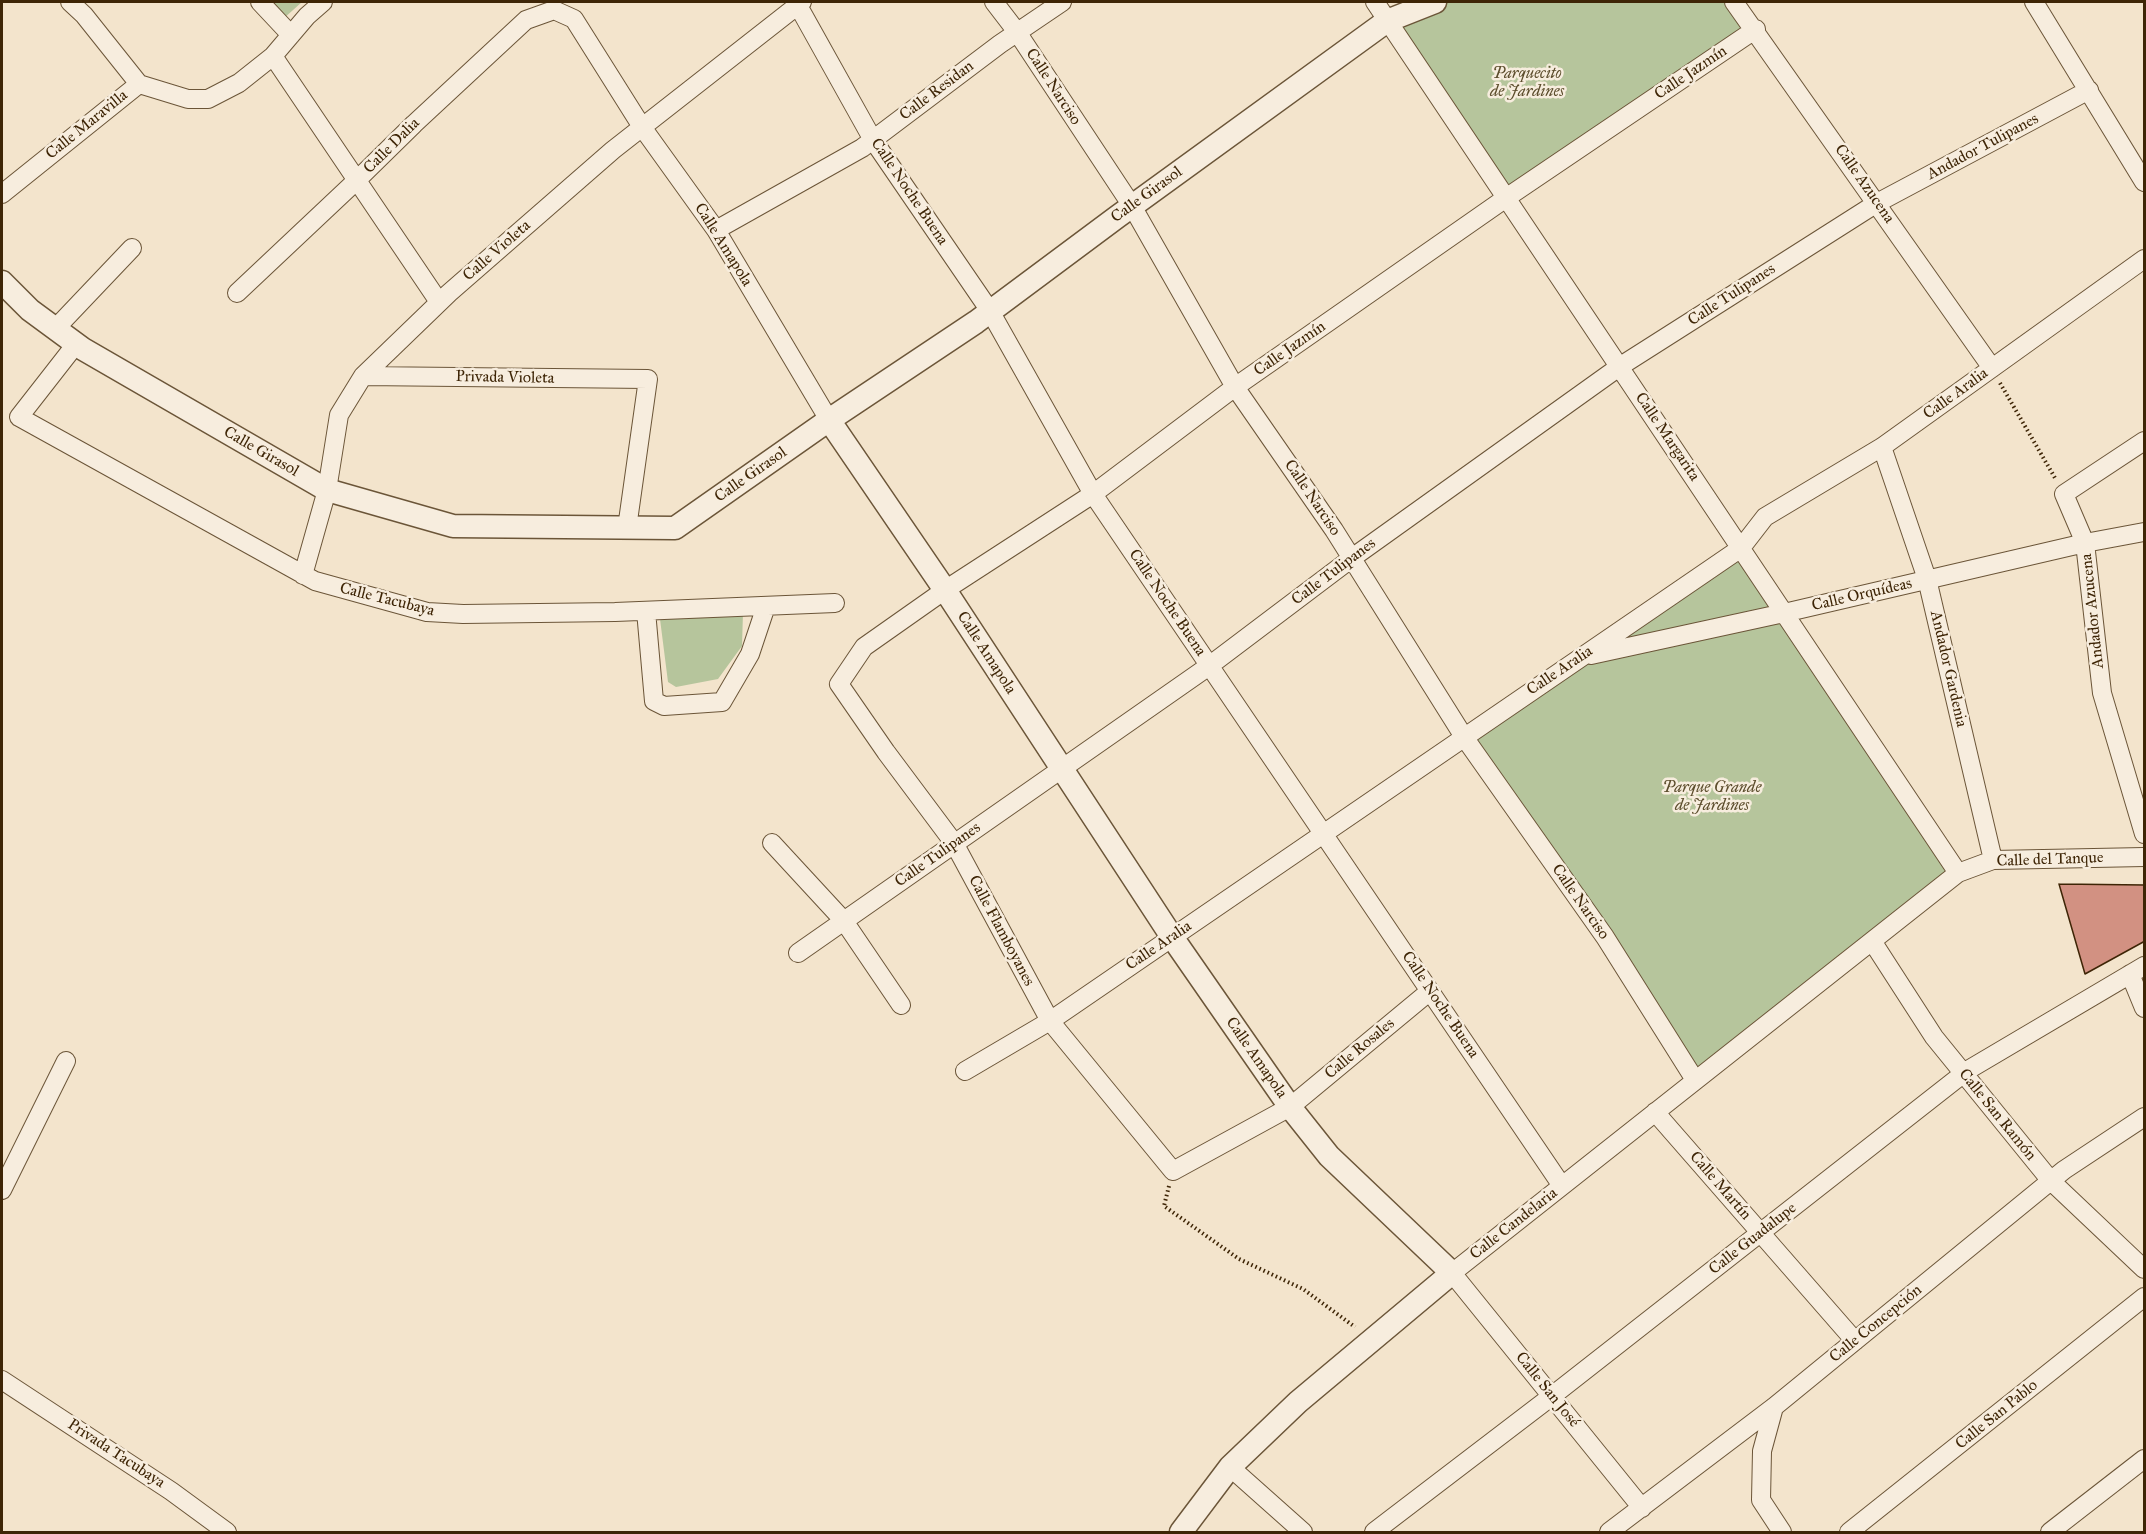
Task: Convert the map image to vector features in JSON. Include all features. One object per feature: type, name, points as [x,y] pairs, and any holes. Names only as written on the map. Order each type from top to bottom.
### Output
[{"type":"street","points":[[70,2],[84,15],[139,84]]},
{"type":"street","points":[[260,2],[291,35]]},
{"type":"street","name":"Calle Maravilla","points":[[2,194],[139,84],[188,99],[208,99],[239,83],[273,56],[307,16],[323,2]]},
{"type":"street","name":"Calle Narciso","points":[[994,2],[1017,32],[1132,206],[1235,387],[1334,530],[1464,737],[1605,937],[1695,1080]]},
{"type":"street","name":"Calle Residan","points":[[716,230],[862,148],[1017,32],[1062,2]]},
{"type":"street","name":"Calle Margarita","points":[[1375,2],[1958,873]]},
{"type":"street","name":"Calle Girasol","points":[[2,282],[30,310],[76,344],[327,490],[453,526],[675,528],[990,311],[1387,21],[1435,2]]},
{"type":"street","name":"Calle Azucena","points":[[1734,2],[1756,29],[1992,368]]},
{"type":"street","points":[[2034,2],[2145,182]]},
{"type":"street","name":"Calle Violeta","points":[[303,575],[327,490],[339,415],[363,376],[439,302],[642,127],[799,3]]},
{"type":"street","name":"Calle Noche Buena","points":[[799,3],[873,140],[990,311],[1093,494],[1562,1186]]},
{"type":"street","name":"Calle Amapola","points":[[554,10],[574,19],[642,127],[716,230],[829,420],[945,590],[1172,937],[1290,1107],[1329,1156],[1452,1273]]},
{"type":"street","name":"Calle Dalia","points":[[237,293],[526,20],[554,10]]},
{"type":"street","name":"Calle Jazmín","points":[[839,684],[864,647],[945,590],[1093,494],[1235,387],[1506,198],[1756,29]]},
{"type":"street","points":[[273,56],[439,302]]},
{"type":"street","name":"Andador Tulipanes","points":[[1877,203],[2089,90]]},
{"type":"street","name":"Calle Tulipanes","points":[[798,953],[1209,666],[1352,558],[1619,367],[1877,203]]},
{"type":"street","points":[[56,329],[132,248]]},
{"type":"street","name":"Calle Aralia","points":[[965,1071],[1050,1021],[1741,548],[1765,517],[1881,447],[2145,260]]},
{"type":"street","name":"Calle Tacubaya","points":[[76,344],[19,417],[315,581],[427,612],[463,614],[646,611],[835,603]]},
{"type":"street","name":"Privada Violeta","points":[[363,376],[648,379],[627,528]]},
{"type":"street","points":[[2064,494],[2145,441]]},
{"type":"street","name":"Andador Gardenia","points":[[1881,447],[1927,579],[1993,861]]},
{"type":"street","name":"Andador Azucena","points":[[2064,494],[2085,543],[2102,693],[2145,834]]},
{"type":"street","name":"Calle Orquídeas","points":[[1580,658],[2085,543],[2145,532]]},
{"type":"street","points":[[646,611],[654,701],[664,706],[722,702],[750,654],[766,606]]},
{"type":"street","name":"Calle Flamboyanes","points":[[839,684],[954,843],[1050,1021],[1173,1171]]},
{"type":"street","points":[[772,843],[844,921],[901,1005]]},
{"type":"street","name":"Calle del Tanque","points":[[1872,941],[1958,873],[1993,861],[2145,857]]},
{"type":"street","name":"Calle Candelaria","points":[[1181,1533],[1230,1467],[1298,1402],[1452,1273],[1872,941]]},
{"type":"street","name":"Calle San Ramón","points":[[1872,941],[1934,1037],[2051,1181],[2145,1269]]},
{"type":"street","points":[[2137,970],[2145,1008]]},
{"type":"street","name":"Calle Guadalupe","points":[[1374,1533],[1964,1074],[2137,970]]},
{"type":"street","name":"Calle Rosales","points":[[1173,1171],[1290,1107],[1430,991]]},
{"type":"street","points":[[2,1190],[66,1061]]},
{"type":"street","name":"Calle Martín","points":[[1655,1112],[1856,1341]]},
{"type":"street","name":"Calle Concepción","points":[[1609,1533],[1774,1407],[2064,1170],[2145,1117]]},
{"type":"street","name":"Calle San José","points":[[1452,1273],[1642,1508]]},
{"type":"street","name":"Calle San Pablo","points":[[1849,1533],[2145,1297]]},
{"type":"street","name":"Privada Tacubaya","points":[[2,1380],[171,1491],[227,1533]]},
{"type":"street","points":[[1774,1407],[1762,1451],[1761,1500],[1782,1533]]},
{"type":"street","points":[[2050,1533],[2145,1459]]},
{"type":"street","points":[[1230,1467],[1302,1533]]},
{"type":"path","points":[[1992,368],[2064,494]]},
{"type":"path","points":[[1173,1171],[1164,1206],[1239,1259],[1303,1289],[1372,1340]]},
{"type":"green space","points":[[266,2],[302,2],[283,19]]},
{"type":"green space","name":"Parquecito de Jardines","points":[[1435,2],[1733,2],[1750,21],[1506,198],[1387,21]]},
{"type":"green space","name":"Parque Grande de Jardines","points":[[1741,548],[1958,873],[1695,1080],[1464,737]]},
{"type":"green space","points":[[743,612],[742,646],[718,679],[676,687],[668,682],[660,619],[668,613]]},
{"type":"building","points":[[2059,884],[2145,885],[2145,941],[2085,974]]}]
